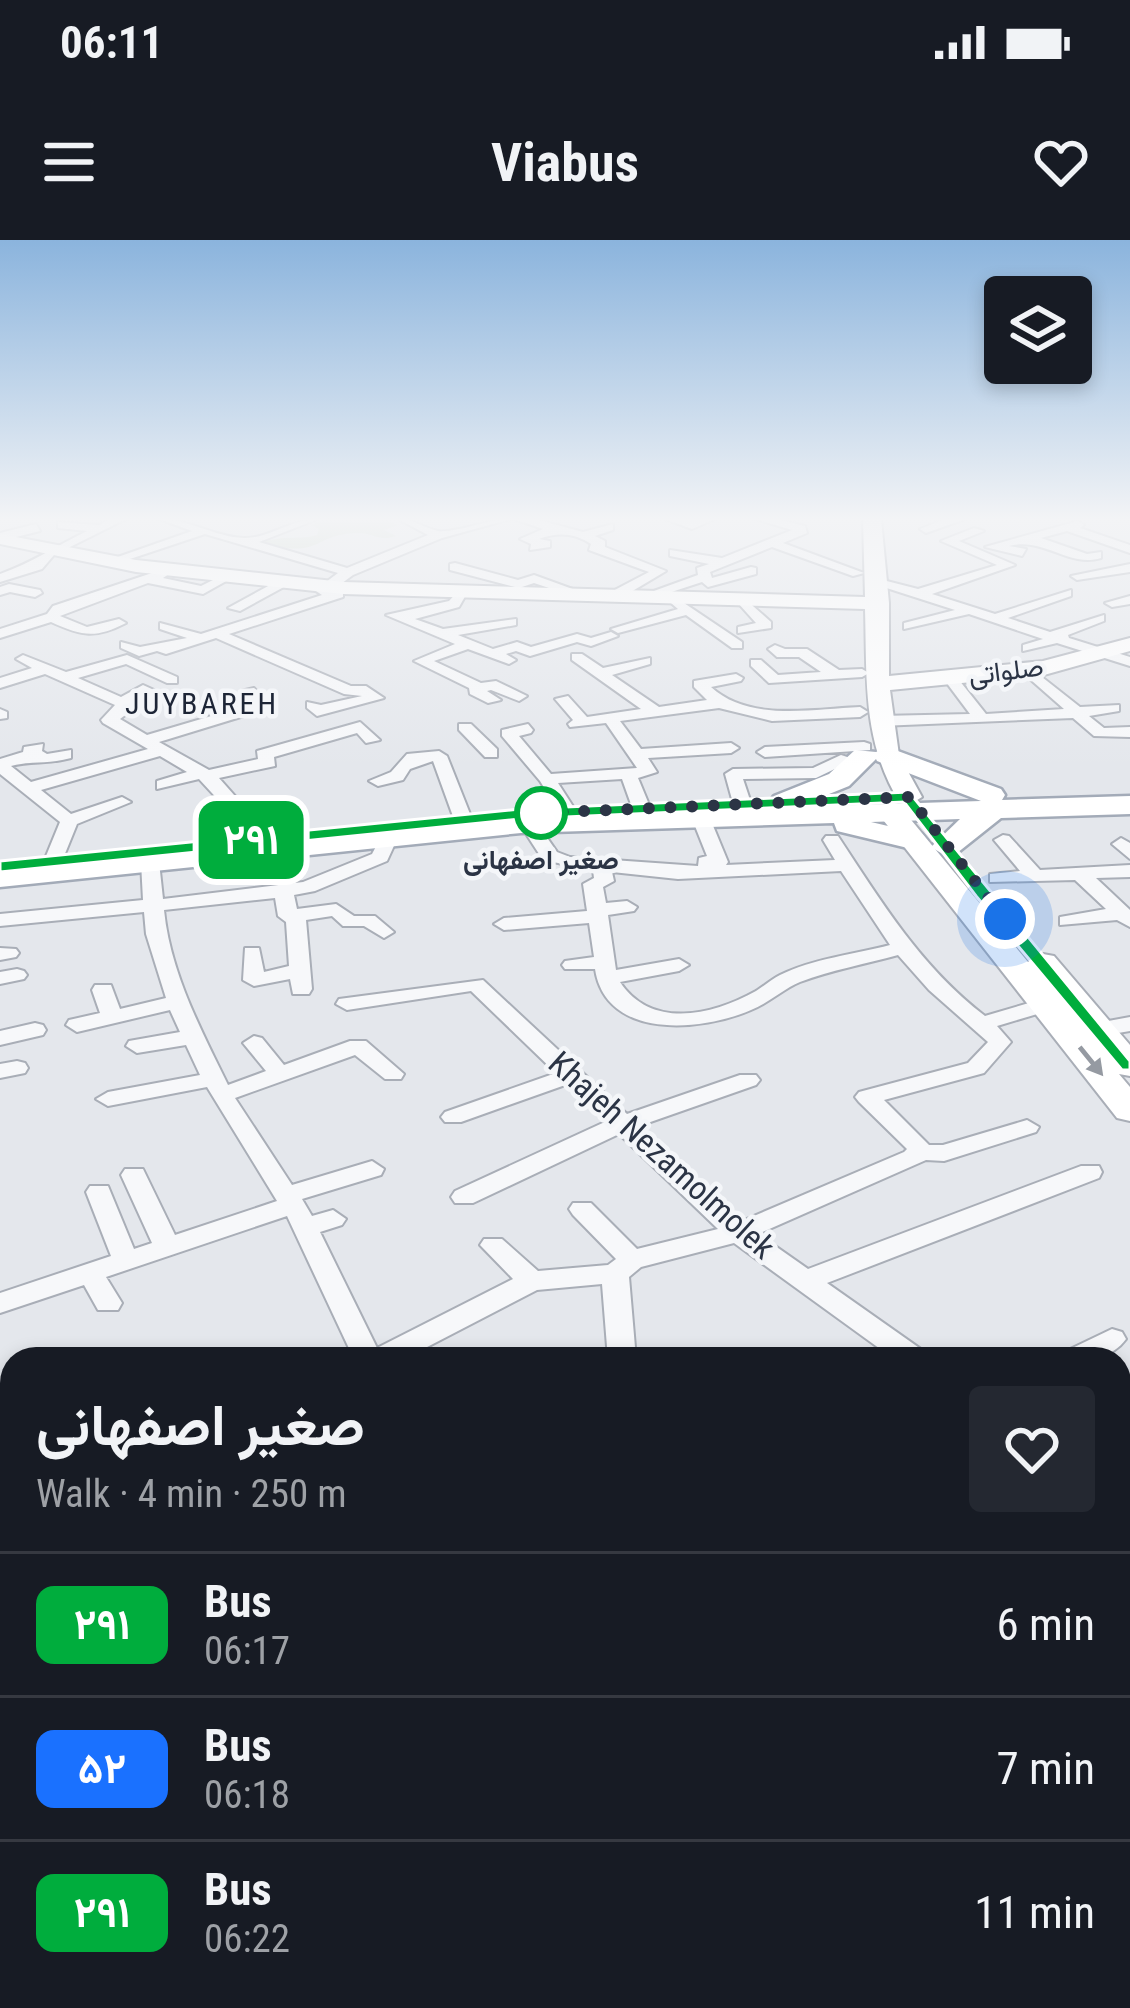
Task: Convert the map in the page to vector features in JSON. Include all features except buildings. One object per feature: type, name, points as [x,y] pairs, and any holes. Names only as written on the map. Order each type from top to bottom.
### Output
[{"type":"main road","points":[[455,602],[682,607],[730,602]]},
{"type":"main road","points":[[803,602],[826,602]]},
{"type":"main road","points":[[866,602],[869,755],[901,811],[1130,1110]]},
{"type":"main road","points":[[868,602],[878,646],[870,678]]},
{"type":"main road","name":"صلواتی","points":[[870,678],[950,678],[1028,659],[1130,644]]},
{"type":"main road","points":[[869,755],[996,801],[1130,805]]},
{"type":"main road","points":[[790,807],[839,780],[869,755]]},
{"type":"main road","points":[[0,866],[567,811],[742,803],[901,811],[1130,794]]},
{"type":"main road","points":[[946,847],[996,801]]},
{"type":"main road","points":[[0,878],[387,844],[528,823],[790,807],[901,811],[946,847],[1115,1026],[1130,1066]]},
{"type":"street","points":[[0,634],[52,617],[58,609],[80,602]]},
{"type":"street","points":[[235,608],[248,602]]},
{"type":"street","points":[[126,645],[139,652],[159,646],[166,650],[222,635],[304,602]]},
{"type":"street","points":[[434,602],[445,633],[502,656],[517,646],[530,652],[577,638],[591,642],[682,607],[740,638],[766,625],[744,602]]},
{"type":"street","points":[[948,602],[1130,662]]},
{"type":"street","points":[[999,617],[1042,602]]},
{"type":"street","points":[[1112,602],[1116,602]]},
{"type":"street","points":[[878,646],[972,609]]},
{"type":"street","points":[[52,617],[86,632],[119,623]]},
{"type":"street","points":[[1100,618],[1058,636],[1028,659],[1100,733],[1130,732]]},
{"type":"street","points":[[445,633],[511,622],[498,626]]},
{"type":"street","points":[[165,626],[202,639]]},
{"type":"street","points":[[222,635],[274,652],[323,685],[362,689],[376,698],[331,711],[317,711],[312,705]]},
{"type":"street","points":[[471,643],[421,661],[488,694],[491,684],[519,696]]},
{"type":"street","points":[[776,649],[782,655],[802,652],[836,675]]},
{"type":"street","points":[[577,657],[656,712]]},
{"type":"street","points":[[22,659],[120,702],[126,707],[109,720],[203,775],[264,839]]},
{"type":"street","points":[[66,677],[127,659],[172,680]]},
{"type":"street","points":[[570,675],[645,662]]},
{"type":"street","points":[[756,664],[775,680],[836,675],[870,678]]},
{"type":"street","points":[[0,683],[46,669]]},
{"type":"street","points":[[712,709],[699,684],[736,678]]},
{"type":"street","points":[[950,678],[982,718]]},
{"type":"street","points":[[120,702],[149,693],[143,690]]},
{"type":"street","points":[[142,740],[262,706],[249,691]]},
{"type":"street","points":[[563,699],[579,720],[605,714],[712,709],[772,716],[982,718],[1113,708]]},
{"type":"street","points":[[331,711],[350,730]]},
{"type":"street","points":[[547,779],[595,768],[649,771],[605,714]]},
{"type":"street","points":[[1039,717],[1053,733]]},
{"type":"street","points":[[163,785],[269,762],[263,755],[325,742],[360,727],[372,740]]},
{"type":"street","points":[[465,728],[489,751],[520,735],[567,811]]},
{"type":"street","points":[[636,754],[731,748]]},
{"type":"street","points":[[65,754],[45,760],[37,750],[0,765],[16,786],[69,821]]},
{"type":"street","points":[[16,786],[160,751]]},
{"type":"street","points":[[764,752],[869,755]]},
{"type":"street","points":[[742,803],[734,774],[816,773],[841,760],[869,755]]},
{"type":"street","points":[[378,781],[397,776],[404,765],[414,764],[413,758],[440,756],[463,819]]},
{"type":"street","points":[[628,773],[641,807]]},
{"type":"street","points":[[53,861],[69,821],[122,802]]},
{"type":"street","points":[[700,816],[719,862],[706,862],[710,871]]},
{"type":"street","points":[[528,823],[550,856],[602,866],[710,871],[802,860],[847,865]]},
{"type":"street","points":[[832,840],[901,948],[1000,1042],[976,1068],[867,1097],[920,1152]]},
{"type":"street","points":[[1003,840],[1034,875]]},
{"type":"street","points":[[0,920],[308,887],[387,844]]},
{"type":"street","points":[[150,862],[156,934],[193,1037],[218,1087],[295,1209],[363,1347]]},
{"type":"street","points":[[602,866],[604,881],[593,884],[605,970],[612,990],[647,1016],[692,1024],[776,989],[788,979],[901,948]]},
{"type":"street","points":[[997,878],[1130,872]]},
{"type":"street","points":[[1079,873],[1126,917]]},
{"type":"street","points":[[284,891],[287,916],[336,910],[350,922],[368,920],[383,932]]},
{"type":"street","points":[[504,924],[627,907]]},
{"type":"street","points":[[252,952],[254,980],[300,980],[296,915]]},
{"type":"street","points":[[1067,921],[1126,917]]},
{"type":"street","points":[[572,965],[605,970],[679,965]]},
{"type":"street","name":"Khajeh Nezamolmolek","points":[[347,1004],[476,984],[738,1233],[898,1347]]},
{"type":"street","points":[[103,990],[113,1018]]},
{"type":"street","points":[[77,1025],[178,1002]]},
{"type":"street","points":[[982,1024],[1046,1004]]},
{"type":"street","points":[[0,1039],[35,1030]]},
{"type":"street","points":[[137,1046],[193,1037]]},
{"type":"street","points":[[254,1043],[280,1074]]},
{"type":"street","points":[[108,1100],[280,1074],[358,1046],[393,1074]]},
{"type":"street","points":[[453,1118],[572,1075]]},
{"type":"street","points":[[464,1197],[623,1123],[748,1080]]},
{"type":"street","points":[[394,1347],[532,1281],[623,1267],[738,1233],[920,1152],[944,1154],[1027,1127]]},
{"type":"street","points":[[0,1303],[166,1245],[295,1209],[372,1169]]},
{"type":"street","points":[[805,1281],[1090,1172]]},
{"type":"street","points":[[134,1175],[166,1245]]},
{"type":"street","points":[[99,1192],[125,1259]]},
{"type":"street","points":[[295,1209],[333,1219]]},
{"type":"street","points":[[582,1209],[623,1267],[622,1347]]},
{"type":"street","points":[[493,1245],[532,1281]]},
{"type":"street","points":[[89,1271],[108,1303]]},
{"type":"street","points":[[1097,1347],[1112,1339]]},
{"type":"bus line","name":"۲۹۱","points":[[0,866],[520,814],[909,797],[982,892],[1130,1066]]},
{"type":"place","name":"صغیر اصفهانی","points":[[541,813]]},
{"type":"district","name":"JUYBAREH","points":[[202,703]]},
{"type":"route","points":[[541,813],[909,797],[1005,919]]}]
